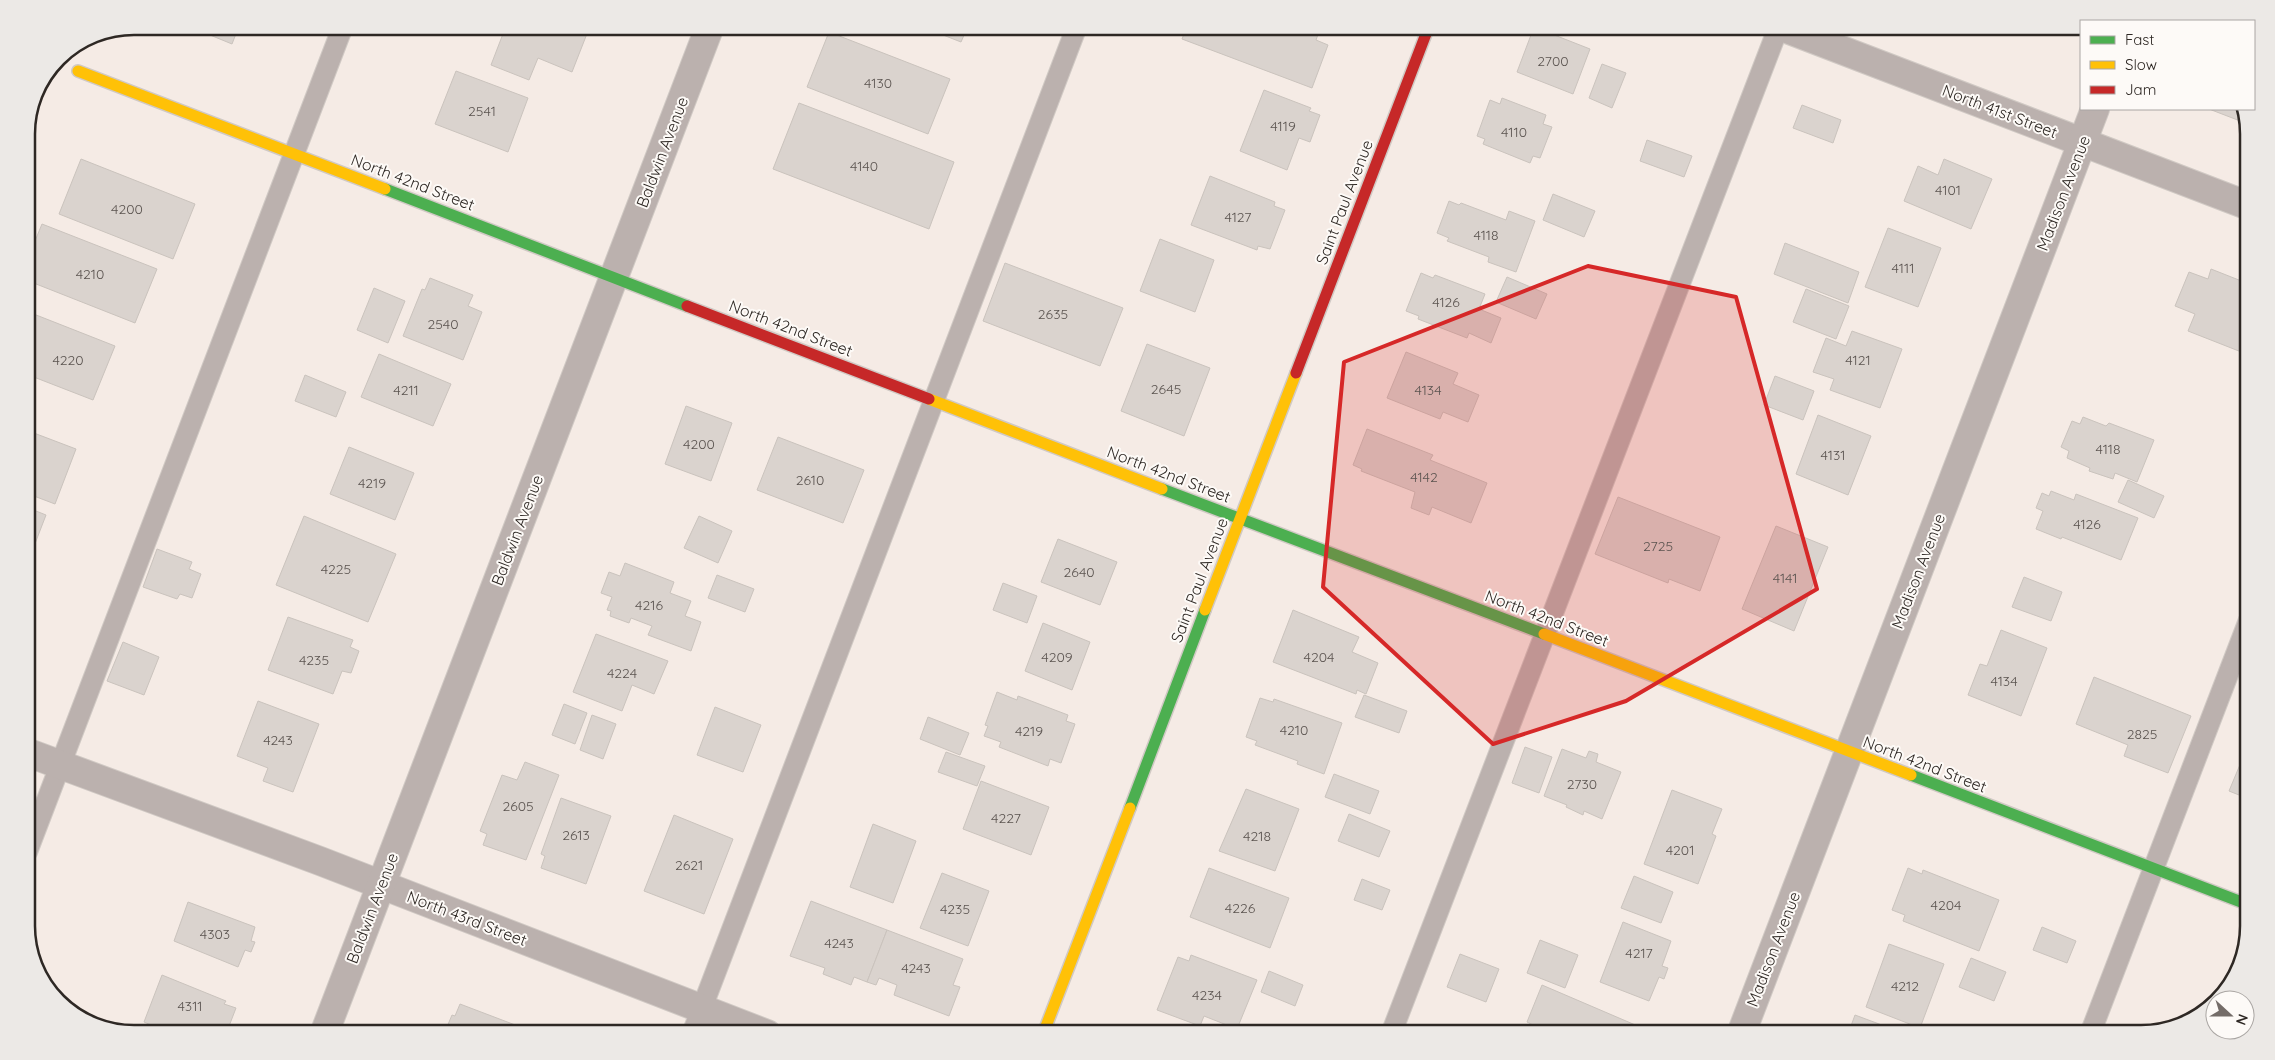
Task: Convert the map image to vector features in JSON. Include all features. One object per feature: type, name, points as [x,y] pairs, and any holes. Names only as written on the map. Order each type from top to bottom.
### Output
[{"type":"street","name":"Baldwin Avenue","points":[[327,1025],[707,35]]},
{"type":"street","name":"Saint Paul Avenue","points":[[1046,1025],[1426,35]]},
{"type":"street","name":"North 41st Street","points":[[1803,35],[2240,203]]},
{"type":"street","name":"North 42nd Street","points":[[78,71],[295,153],[1240,519],[1285,534],[2240,902]]},
{"type":"street","name":"Madison Avenue","points":[[1744,1025],[2095,110]]},
{"type":"street","name":"North 43rd Street","points":[[35,755],[381,884],[744,1025]]},
{"type":"lane","points":[[35,829],[340,35]]},
{"type":"lane","points":[[695,1025],[1074,35]]},
{"type":"lane","points":[[1394,1025],[1776,35]]},
{"type":"lane","points":[[2093,1025],[2240,643]]},
{"type":"highlighted area","points":[[1588,266],[1736,297],[1817,589],[1626,701],[1493,744],[1323,587],[1344,362]]},
{"type":"building","points":[[210,35],[236,35],[232,44]]},
{"type":"building","points":[[503,35],[586,35],[572,72],[538,58],[529,80],[491,65]]},
{"type":"building","points":[[828,35],[837,35],[950,79],[928,134],[807,87]]},
{"type":"building","points":[[943,35],[964,35],[961,42]]},
{"type":"building","points":[[1184,35],[1318,35],[1316,40],[1328,45],[1312,88],[1182,39]]},
{"type":"building","points":[[1531,35],[1554,35],[1590,49],[1573,94],[1517,72]]},
{"type":"building","points":[[1602,64],[1626,73],[1612,108],[1589,98]]},
{"type":"building","points":[[456,71],[528,98],[508,152],[435,124]]},
{"type":"building","points":[[1264,90],[1311,108],[1309,111],[1320,115],[1310,142],[1299,138],[1287,170],[1240,151]]},
{"type":"building","points":[[1502,98],[1546,115],[1543,124],[1552,127],[1540,158],[1533,156],[1530,163],[1483,144],[1485,139],[1477,136],[1490,100],[1500,104]]},
{"type":"building","points":[[799,103],[954,162],[929,229],[773,169]]},
{"type":"building","points":[[1802,105],[1841,120],[1833,143],[1793,128]]},
{"type":"building","points":[[2212,110],[2237,110],[2239,120]]},
{"type":"building","points":[[1647,140],[1692,156],[1684,177],[1640,161]]},
{"type":"building","points":[[81,159],[195,204],[173,259],[59,214]]},
{"type":"building","points":[[1944,159],[1992,179],[1971,229],[1904,201],[1918,166],[1938,175]]},
{"type":"building","points":[[1210,176],[1275,202],[1274,206],[1285,210],[1270,249],[1258,246],[1257,250],[1191,225]]},
{"type":"building","points":[[1553,194],[1595,211],[1584,237],[1543,220]]},
{"type":"building","points":[[1449,201],[1459,205],[1461,203],[1506,220],[1509,211],[1535,221],[1516,272],[1488,262],[1489,257],[1447,241],[1449,238],[1437,233]]},
{"type":"building","points":[[42,224],[157,269],[135,323],[35,284],[35,241]]},
{"type":"building","points":[[1888,228],[1941,248],[1918,307],[1865,287]]},
{"type":"building","points":[[1160,239],[1214,260],[1195,312],[1140,291]]},
{"type":"building","points":[[1785,243],[1859,272],[1848,303],[1774,274]]},
{"type":"building","points":[[1005,263],[1123,308],[1100,366],[983,321]]},
{"type":"building","points":[[2211,269],[2240,280],[2240,351],[2188,331],[2195,314],[2175,306],[2189,272],[2208,279]]},
{"type":"building","points":[[1421,273],[1433,278],[1435,275],[1485,294],[1479,309],[1501,318],[1491,343],[1469,333],[1467,338],[1418,319],[1419,316],[1406,311]]},
{"type":"building","points":[[1507,277],[1547,294],[1536,319],[1496,302]]},
{"type":"building","points":[[430,278],[473,295],[468,306],[482,312],[463,360],[403,336],[422,289],[425,290]]},
{"type":"building","points":[[374,288],[405,301],[388,343],[357,330]]},
{"type":"building","points":[[1806,289],[1849,306],[1836,339],[1793,322]]},
{"type":"building","points":[[35,315],[115,346],[93,400],[35,377]]},
{"type":"building","points":[[1852,331],[1902,349],[1880,408],[1830,390],[1834,379],[1813,372],[1826,338],[1846,346]]},
{"type":"building","points":[[1147,344],[1210,368],[1184,436],[1121,411]]},
{"type":"building","points":[[1406,352],[1458,373],[1453,384],[1479,395],[1468,422],[1443,412],[1440,419],[1387,398]]},
{"type":"building","points":[[379,354],[451,384],[433,426],[361,397]]},
{"type":"building","points":[[305,375],[346,392],[336,417],[295,401]]},
{"type":"building","points":[[1775,376],[1814,391],[1803,420],[1764,405]]},
{"type":"building","points":[[686,406],[732,423],[711,481],[665,464]]},
{"type":"building","points":[[1818,415],[1871,436],[1848,495],[1796,474]]},
{"type":"building","points":[[2083,417],[2106,426],[2109,423],[2154,440],[2137,482],[2115,473],[2113,479],[2089,471],[2090,468],[2067,458],[2069,451],[2061,447],[2072,421],[2080,424]]},
{"type":"building","points":[[1367,429],[1433,455],[1430,460],[1487,483],[1471,523],[1432,507],[1429,515],[1411,508],[1415,492],[1361,471],[1362,469],[1353,465]]},
{"type":"building","points":[[35,433],[76,449],[55,504],[35,496]]},
{"type":"building","points":[[778,437],[864,470],[843,523],[757,490]]},
{"type":"building","points":[[349,447],[414,473],[395,520],[330,494]]},
{"type":"building","points":[[2128,480],[2164,496],[2154,518],[2118,502]]},
{"type":"building","points":[[2051,491],[2074,500],[2076,494],[2138,518],[2121,560],[2036,529],[2043,511],[2036,508],[2042,493],[2049,496]]},
{"type":"building","points":[[1618,497],[1720,537],[1700,591],[1669,579],[1668,583],[1595,554]]},
{"type":"building","points":[[35,511],[46,515],[35,544]]},
{"type":"building","points":[[304,516],[396,554],[368,622],[276,585]]},
{"type":"building","points":[[699,516],[732,531],[718,563],[684,548]]},
{"type":"building","points":[[1776,526],[1828,547],[1794,631],[1742,609]]},
{"type":"building","points":[[1058,539],[1117,562],[1100,605],[1041,582]]},
{"type":"building","points":[[157,549],[192,562],[189,569],[201,574],[192,598],[180,594],[177,599],[143,587]]},
{"type":"building","points":[[625,563],[674,582],[670,593],[691,601],[685,616],[701,622],[691,651],[648,635],[652,626],[631,618],[629,623],[610,616],[611,611],[607,610],[612,597],[601,593],[609,572],[620,576]]},
{"type":"building","points":[[717,575],[754,589],[745,612],[708,598]]},
{"type":"building","points":[[2024,577],[2062,592],[2051,621],[2012,607]]},
{"type":"building","points":[[1003,583],[1037,596],[1027,623],[993,610]]},
{"type":"building","points":[[1293,610],[1359,637],[1352,652],[1378,663],[1366,694],[1357,690],[1356,694],[1273,662]]},
{"type":"building","points":[[288,617],[353,640],[350,647],[359,651],[351,673],[342,671],[333,694],[268,670]]},
{"type":"building","points":[[1043,623],[1090,642],[1072,690],[1025,671]]},
{"type":"building","points":[[2001,630],[2047,648],[2021,716],[1968,695],[1980,664],[1987,666]]},
{"type":"building","points":[[596,634],[668,661],[654,694],[632,685],[622,711],[573,692]]},
{"type":"building","points":[[123,642],[159,657],[144,695],[107,681]]},
{"type":"building","points":[[2094,677],[2191,716],[2168,773],[2124,756],[2128,745],[2076,724]]},
{"type":"building","points":[[997,692],[1017,700],[1018,696],[1068,715],[1066,721],[1075,724],[1061,763],[1050,759],[1048,766],[999,747],[1001,742],[984,736],[988,726],[985,725]]},
{"type":"building","points":[[1364,695],[1407,711],[1399,733],[1355,717]]},
{"type":"building","points":[[1260,698],[1273,702],[1274,699],[1342,723],[1324,774],[1297,764],[1298,761],[1255,745],[1257,741],[1246,737]]},
{"type":"building","points":[[258,701],[319,724],[293,792],[263,781],[268,768],[237,756]]},
{"type":"building","points":[[564,704],[587,713],[575,744],[552,735]]},
{"type":"building","points":[[715,707],[761,725],[743,772],[697,755]]},
{"type":"building","points":[[592,715],[616,724],[603,759],[580,750]]},
{"type":"building","points":[[928,717],[969,733],[960,755],[920,739]]},
{"type":"building","points":[[1525,747],[1552,757],[1539,793],[1512,783]]},
{"type":"building","points":[[1562,749],[1586,758],[1589,751],[1598,754],[1596,762],[1621,772],[1602,819],[1584,811],[1583,815],[1566,807],[1567,805],[1544,796]]},
{"type":"building","points":[[946,752],[985,766],[977,786],[938,772]]},
{"type":"building","points":[[525,762],[559,775],[526,860],[483,845],[487,834],[480,831],[502,775],[517,780]]},
{"type":"building","points":[[2240,765],[2240,795],[2229,791]]},
{"type":"building","points":[[1334,774],[1379,791],[1370,814],[1325,797]]},
{"type":"building","points":[[981,781],[1049,807],[1031,855],[963,829]]},
{"type":"building","points":[[1246,789],[1299,809],[1275,871],[1219,851]]},
{"type":"building","points":[[1672,790],[1722,809],[1712,834],[1716,836],[1698,884],[1644,864]]},
{"type":"building","points":[[561,798],[611,816],[586,884],[541,868],[545,856],[541,854]]},
{"type":"building","points":[[1349,814],[1390,831],[1379,857],[1338,841]]},
{"type":"building","points":[[674,815],[733,839],[704,914],[644,891]]},
{"type":"building","points":[[873,824],[916,841],[893,903],[850,887]]},
{"type":"building","points":[[1209,868],[1289,898],[1270,948],[1190,917]]},
{"type":"building","points":[[1908,868],[1922,874],[1923,870],[1999,900],[1979,951],[1903,921],[1905,915],[1892,910]]},
{"type":"building","points":[[942,873],[989,891],[968,946],[920,928]]},
{"type":"building","points":[[1634,876],[1673,892],[1661,923],[1621,908]]},
{"type":"building","points":[[1362,879],[1390,890],[1382,910],[1354,900]]},
{"type":"building","points":[[811,901],[887,930],[867,982],[854,977],[851,985],[823,974],[825,968],[790,956]]},
{"type":"building","points":[[188,902],[255,927],[251,941],[255,942],[251,952],[245,950],[238,967],[174,941]]},
{"type":"building","points":[[1623,922],[1671,941],[1662,966],[1668,968],[1664,979],[1659,977],[1649,1001],[1600,982]]},
{"type":"building","points":[[2042,927],[2076,941],[2067,963],[2033,950]]},
{"type":"building","points":[[887,930],[963,959],[953,985],[960,987],[949,1016],[894,995],[897,985],[879,978],[876,985],[867,982]]},
{"type":"building","points":[[1540,940],[1578,955],[1565,988],[1527,973]]},
{"type":"building","points":[[1889,944],[1944,964],[1921,1025],[1912,1025],[1866,1007]]},
{"type":"building","points":[[1460,954],[1499,969],[1486,1002],[1447,987]]},
{"type":"building","points":[[1191,955],[1257,980],[1239,1025],[1227,1025],[1204,1016],[1200,1025],[1197,1025],[1157,1010],[1178,957],[1189,961]]},
{"type":"building","points":[[1971,958],[2006,972],[1994,1001],[1959,987]]},
{"type":"building","points":[[1269,971],[1303,985],[1295,1006],[1261,992]]},
{"type":"building","points":[[162,975],[226,1001],[224,1004],[236,1008],[229,1025],[151,1025],[144,1022]]},
{"type":"building","points":[[1542,985],[1635,1025],[1533,1025],[1527,1022]]},
{"type":"building","points":[[460,1004],[515,1025],[448,1025],[452,1015],[455,1016]]},
{"type":"building","points":[[1855,1015],[1882,1025],[1851,1025]]},
{"type":"traffic: fast","points":[[385,189],[687,306]]},
{"type":"traffic: fast","points":[[1162,489],[1544,634]]},
{"type":"traffic: fast","points":[[1130,808],[1205,610]]},
{"type":"traffic: fast","points":[[1911,775],[2240,902]]},
{"type":"traffic: slow","points":[[78,71],[385,189]]},
{"type":"traffic: slow","points":[[1205,610],[1296,373]]},
{"type":"traffic: slow","points":[[929,399],[1162,489]]},
{"type":"traffic: slow","points":[[1544,634],[1911,775]]},
{"type":"traffic: slow","points":[[1046,1025],[1130,808]]},
{"type":"traffic: jam","points":[[1296,373],[1426,35]]},
{"type":"traffic: jam","points":[[687,306],[929,399]]}]
